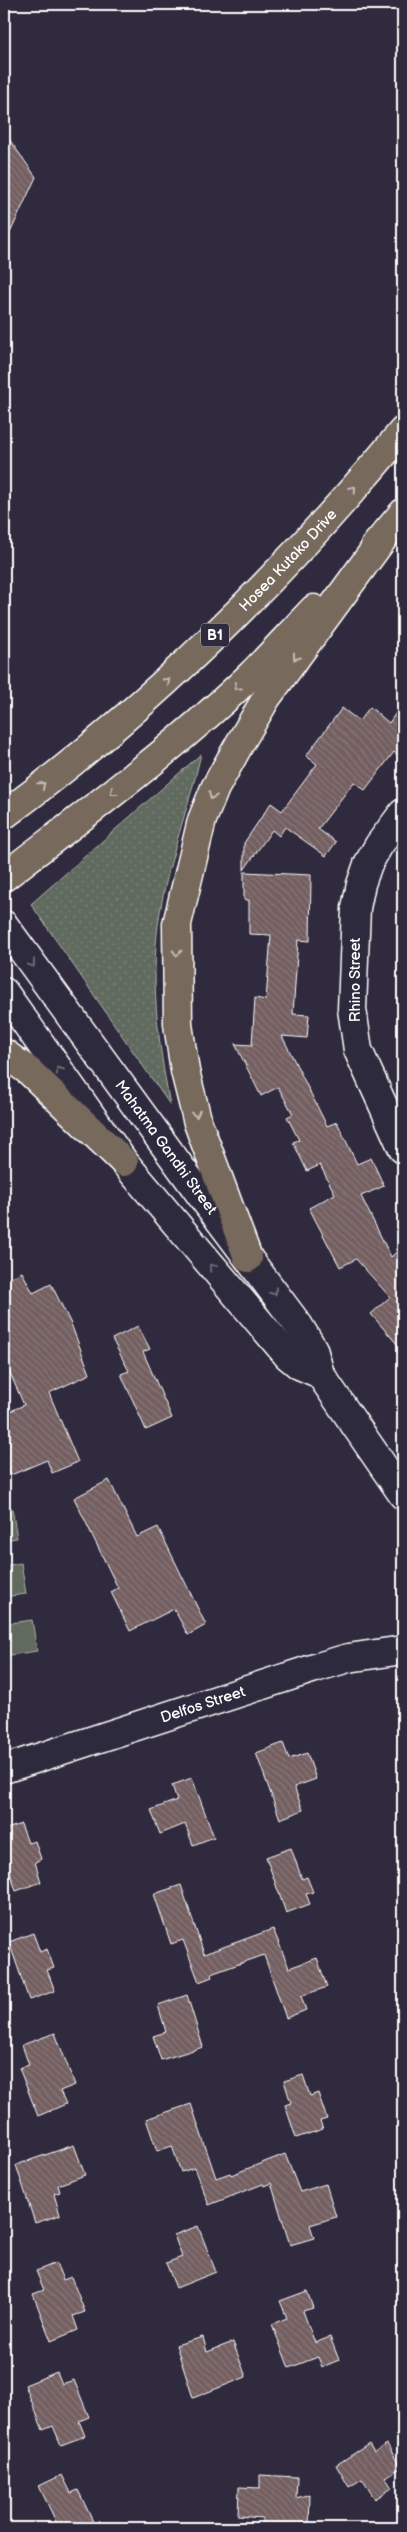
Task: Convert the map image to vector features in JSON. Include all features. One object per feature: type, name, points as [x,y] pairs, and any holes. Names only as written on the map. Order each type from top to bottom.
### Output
[{"type":"main road","name":"Hosea Kutako Drive","points":[[4,815],[162,685],[229,621],[291,558],[403,431]]},
{"type":"main road","points":[[4,877],[124,784],[251,675],[395,523]]},
{"type":"main road","points":[[248,1258],[198,1122],[185,1071],[178,1014],[178,924],[202,820],[228,766],[267,697],[395,523]]},
{"type":"main road","points":[[4,1053],[30,1072],[124,1162]]},
{"type":"street","name":"Rhino Street","points":[[403,813],[379,845],[368,864],[356,908],[352,1009],[358,1050],[391,1101],[403,1149]]},
{"type":"street","name":"Mahatma Gandhi Street","points":[[4,925],[300,1326],[313,1349],[320,1374],[403,1495]]},
{"type":"street","points":[[4,992],[124,1162],[288,1356],[299,1365],[320,1374]]},
{"type":"street","name":"Delfos Street","points":[[4,1769],[318,1667],[356,1656],[403,1650]]},
{"type":"green space","points":[[201,754],[164,892],[157,936],[155,960],[156,1009],[170,1105],[31,904]]},
{"type":"green space","points":[[12,1508],[17,1538],[4,1540],[4,1509]]},
{"type":"green space","points":[[21,1563],[26,1594],[4,1597],[4,1566]]},
{"type":"green space","points":[[32,1620],[37,1651],[4,1656],[4,1624]]},
{"type":"building","points":[[4,132],[36,177],[4,246]]},
{"type":"building","points":[[403,703],[403,759],[394,752],[365,790],[354,782],[318,829],[336,842],[326,856],[285,827],[279,836],[272,830],[244,870],[244,843],[271,803],[282,811],[317,764],[306,756],[342,708],[359,721],[370,707],[389,723]]},
{"type":"building","points":[[244,872],[311,875],[310,941],[298,940],[293,1014],[309,1015],[307,1038],[282,1036],[327,1126],[337,1122],[357,1164],[371,1158],[384,1186],[361,1196],[391,1257],[403,1246],[403,1351],[371,1314],[390,1297],[356,1259],[340,1267],[309,1208],[335,1194],[320,1165],[307,1171],[293,1142],[299,1140],[287,1117],[293,1114],[278,1087],[261,1096],[235,1044],[252,1045],[255,998],[266,1000],[271,935],[249,934],[249,900],[244,900]]},
{"type":"building","points":[[22,1272],[33,1293],[51,1284],[71,1324],[90,1374],[49,1393],[78,1462],[52,1473],[47,1460],[11,1475],[4,1459],[4,1414],[24,1405],[4,1359],[4,1281]]},
{"type":"building","points":[[138,1326],[150,1349],[143,1352],[172,1418],[146,1430],[121,1374],[129,1371],[112,1339]]},
{"type":"building","points":[[109,1480],[137,1537],[158,1527],[206,1625],[188,1635],[174,1609],[130,1631],[111,1592],[118,1588],[74,1498]]},
{"type":"building","points":[[283,1743],[289,1759],[307,1753],[316,1779],[294,1787],[303,1810],[280,1819],[256,1753]]},
{"type":"building","points":[[192,1778],[214,1837],[193,1845],[185,1824],[160,1834],[151,1810],[177,1800],[172,1785]]},
{"type":"building","points":[[21,1824],[28,1843],[35,1841],[41,1859],[35,1862],[41,1882],[16,1891],[4,1854],[4,1830]]},
{"type":"building","points":[[291,1848],[302,1879],[307,1877],[313,1892],[306,1894],[310,1904],[286,1913],[266,1857]]},
{"type":"building","points":[[181,1885],[204,1954],[273,1929],[289,1968],[317,1958],[327,1987],[301,1996],[306,2010],[286,2018],[264,1955],[211,1974],[212,1977],[199,1982],[183,1940],[171,1944],[154,1894]]},
{"type":"building","points":[[33,1933],[40,1952],[47,1949],[54,1968],[47,1970],[55,1991],[29,2000],[9,1942]]},
{"type":"building","points":[[187,1995],[203,2047],[161,2060],[153,2036],[166,2032],[158,2005]]},
{"type":"building","points":[[55,2033],[75,2085],[60,2091],[66,2104],[38,2116],[19,2068],[29,2065],[22,2045]]},
{"type":"building","points":[[303,2075],[310,2096],[318,2093],[327,2119],[320,2121],[323,2129],[296,2138],[285,2105],[291,2103],[284,2081]]},
{"type":"building","points":[[191,2104],[216,2178],[230,2173],[231,2175],[285,2154],[300,2192],[326,2184],[336,2217],[310,2225],[314,2238],[290,2245],[271,2183],[264,2186],[263,2184],[209,2205],[194,2168],[181,2172],[172,2146],[157,2151],[146,2119]]},
{"type":"building","points":[[74,2145],[85,2175],[58,2185],[60,2192],[54,2194],[60,2215],[35,2223],[16,2165]]},
{"type":"building","points":[[198,2226],[216,2272],[176,2288],[166,2263],[182,2257],[174,2235]]},
{"type":"building","points":[[56,2263],[63,2280],[71,2277],[85,2312],[73,2316],[78,2330],[51,2341],[33,2294],[44,2290],[36,2271]]},
{"type":"building","points":[[307,2291],[313,2308],[303,2311],[315,2343],[330,2337],[339,2360],[322,2367],[318,2357],[289,2368],[272,2324],[287,2318],[280,2301]]},
{"type":"building","points":[[203,2337],[207,2352],[233,2342],[246,2377],[193,2398],[176,2345]]},
{"type":"building","points":[[57,2372],[62,2384],[74,2380],[89,2417],[79,2421],[85,2436],[61,2445],[53,2426],[43,2430],[25,2385]]},
{"type":"building","points":[[369,2444],[374,2452],[387,2444],[401,2468],[385,2477],[392,2488],[375,2499],[362,2479],[349,2487],[336,2465]]},
{"type":"building","points":[[62,2475],[71,2493],[78,2490],[96,2528],[59,2528],[39,2486]]},
{"type":"building","points":[[260,2475],[297,2477],[296,2498],[310,2494],[309,2528],[262,2528],[262,2518],[238,2516],[239,2487],[260,2488]]}]
